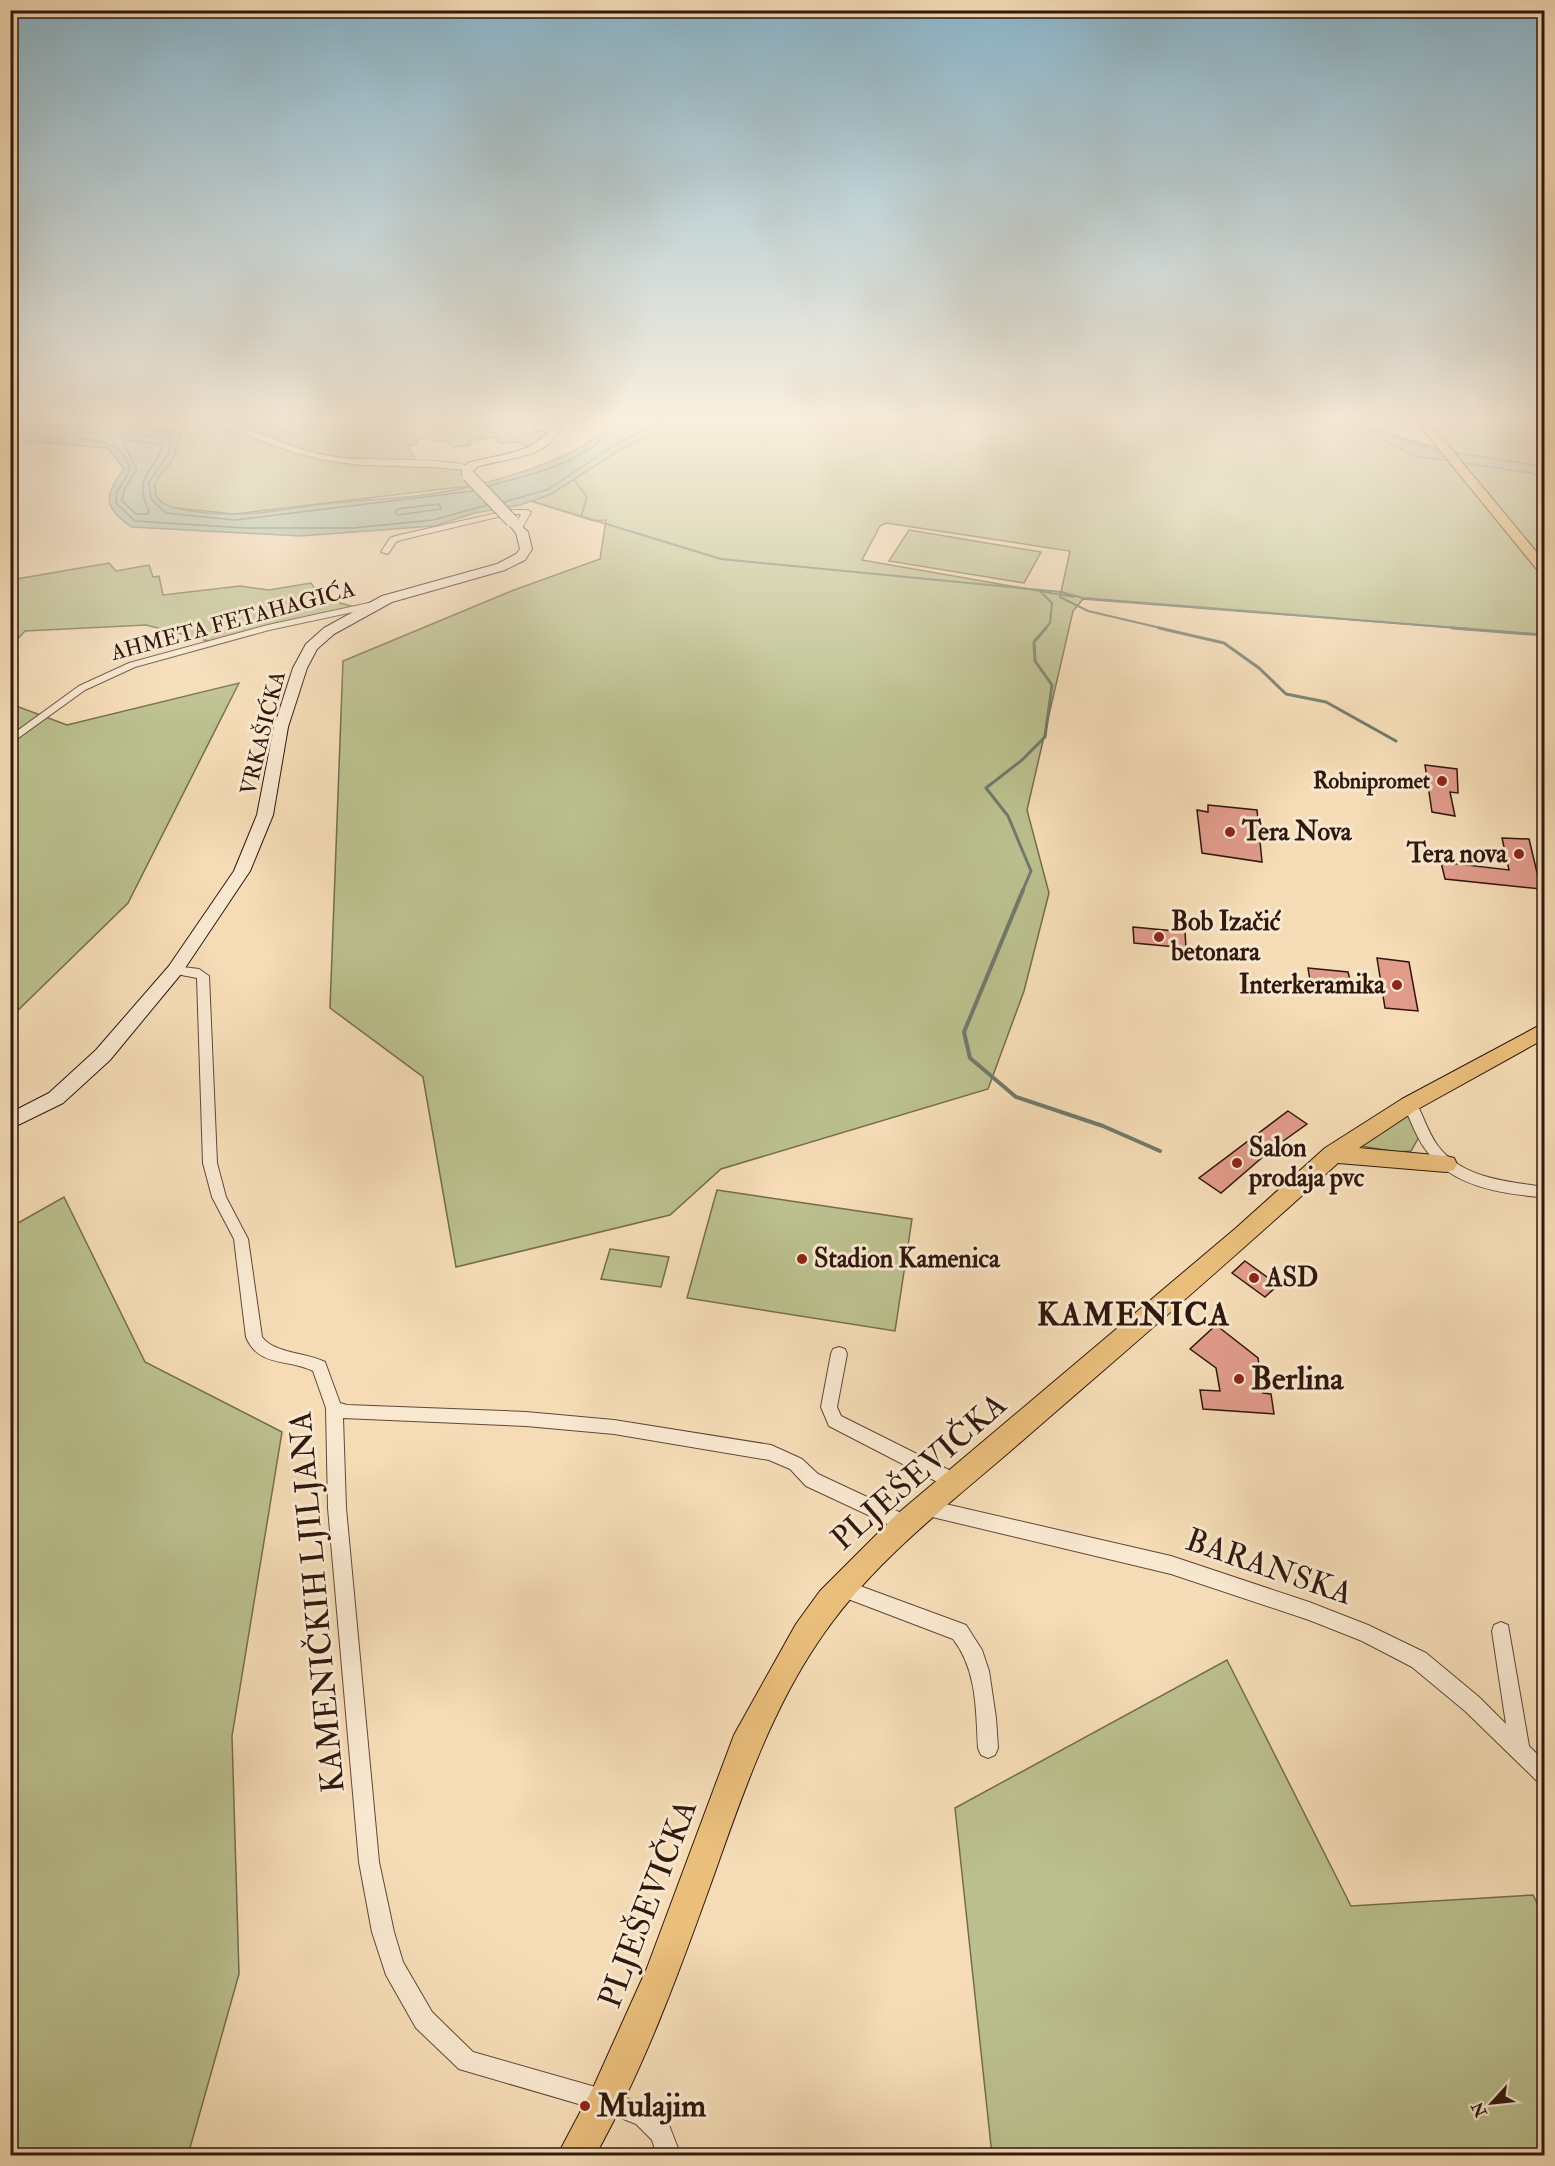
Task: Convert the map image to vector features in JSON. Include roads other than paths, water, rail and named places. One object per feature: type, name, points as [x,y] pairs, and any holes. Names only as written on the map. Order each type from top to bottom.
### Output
[{"type":"main road","points":[[1505,521],[1545,569]]},
{"type":"main road","name":"PLJEŠEVIČKA","points":[[575,2156],[606,2101],[662,1973],[745,1746],[806,1634],[841,1588],[906,1524],[928,1508],[1244,1235],[1333,1154],[1410,1104],[1545,1030]]},
{"type":"main road","points":[[1333,1154],[1446,1164]]},
{"type":"street","points":[[385,552],[393,540],[398,538],[468,521]]},
{"type":"street","points":[[512,521],[515,525],[519,521]]},
{"type":"street","name":"VRKAŠIĆKA","points":[[10,1122],[56,1098],[83,1076],[175,970],[242,872],[259,834],[281,727],[300,668],[312,647],[329,631],[378,604],[404,593],[483,574],[512,563],[526,549],[515,525]]},
{"type":"street","name":"AHMETA FETAHAGIĆA","points":[[10,741],[82,688],[132,665],[277,626],[378,604]]},
{"type":"street","name":"KAMENIČKIH LJILJANA","points":[[175,970],[195,972],[203,976],[205,984],[203,1021],[210,1163],[219,1197],[241,1239],[254,1337],[257,1344],[270,1353],[319,1366],[334,1408],[334,1458],[345,1614],[369,1862],[383,1932],[394,1967],[424,2020],[466,2061],[606,2101],[652,2122],[661,2133],[669,2156]]},
{"type":"street","points":[[1410,1104],[1433,1149],[1446,1164],[1488,1183],[1545,1192]]},
{"type":"street","points":[[839,1354],[829,1407],[835,1421],[957,1483]]},
{"type":"street","points":[[334,1408],[347,1412],[526,1419],[614,1427],[771,1453],[796,1464],[812,1480],[906,1524]]},
{"type":"street","name":"BARANSKA","points":[[928,1508],[1171,1565],[1309,1611],[1368,1634],[1419,1660],[1472,1704],[1545,1774]]},
{"type":"street","points":[[841,1588],[959,1632],[968,1641],[977,1659],[988,1748]]},
{"type":"street","points":[[1501,1631],[1520,1749]]},
{"type":"water","points":[[124,521],[450,521],[434,526],[300,536],[132,527]]},
{"type":"waterway","points":[[597,521],[721,559],[1061,592]]},
{"type":"waterway","points":[[1040,591],[1052,603],[1050,623],[1045,629]]},
{"type":"waterway","points":[[1061,592],[1083,598],[1471,629]]},
{"type":"waterway","points":[[1061,592],[1060,597],[1088,611],[1165,629]]},
{"type":"waterway","points":[[1022,892],[1031,871],[1008,816],[986,788],[1022,760],[1045,737],[1052,685],[1035,661],[1034,642],[1046,628]]},
{"type":"waterway","points":[[1159,628],[1224,643],[1259,668],[1286,694],[1326,702],[1396,741]]},
{"type":"waterway","points":[[1452,628],[1544,635]]},
{"type":"waterway","points":[[1023,890],[964,1032],[970,1058],[1016,1097],[1103,1126],[1160,1151]]},
{"type":"place","name":"Robnipromet","points":[[1442,781]]},
{"type":"place","name":"Tera Nova","points":[[1230,832]]},
{"type":"place","name":"Tera nova","points":[[1519,854]]},
{"type":"place","name":"Bob Izačić betonara","points":[[1159,937]]},
{"type":"place","name":"Interkeramika","points":[[1397,985]]},
{"type":"place","name":"Salon prodaja pvc","points":[[1237,1163]]},
{"type":"place","name":"Stadion Kamenica","points":[[802,1259]]},
{"type":"place","name":"ASD","points":[[1254,1278]]},
{"type":"place","name":"Berlina","points":[[1239,1379]]},
{"type":"place","name":"Mulajim","points":[[585,2106]]},
{"type":"district","name":"KAMENICA","points":[[1134,1315]]}]
